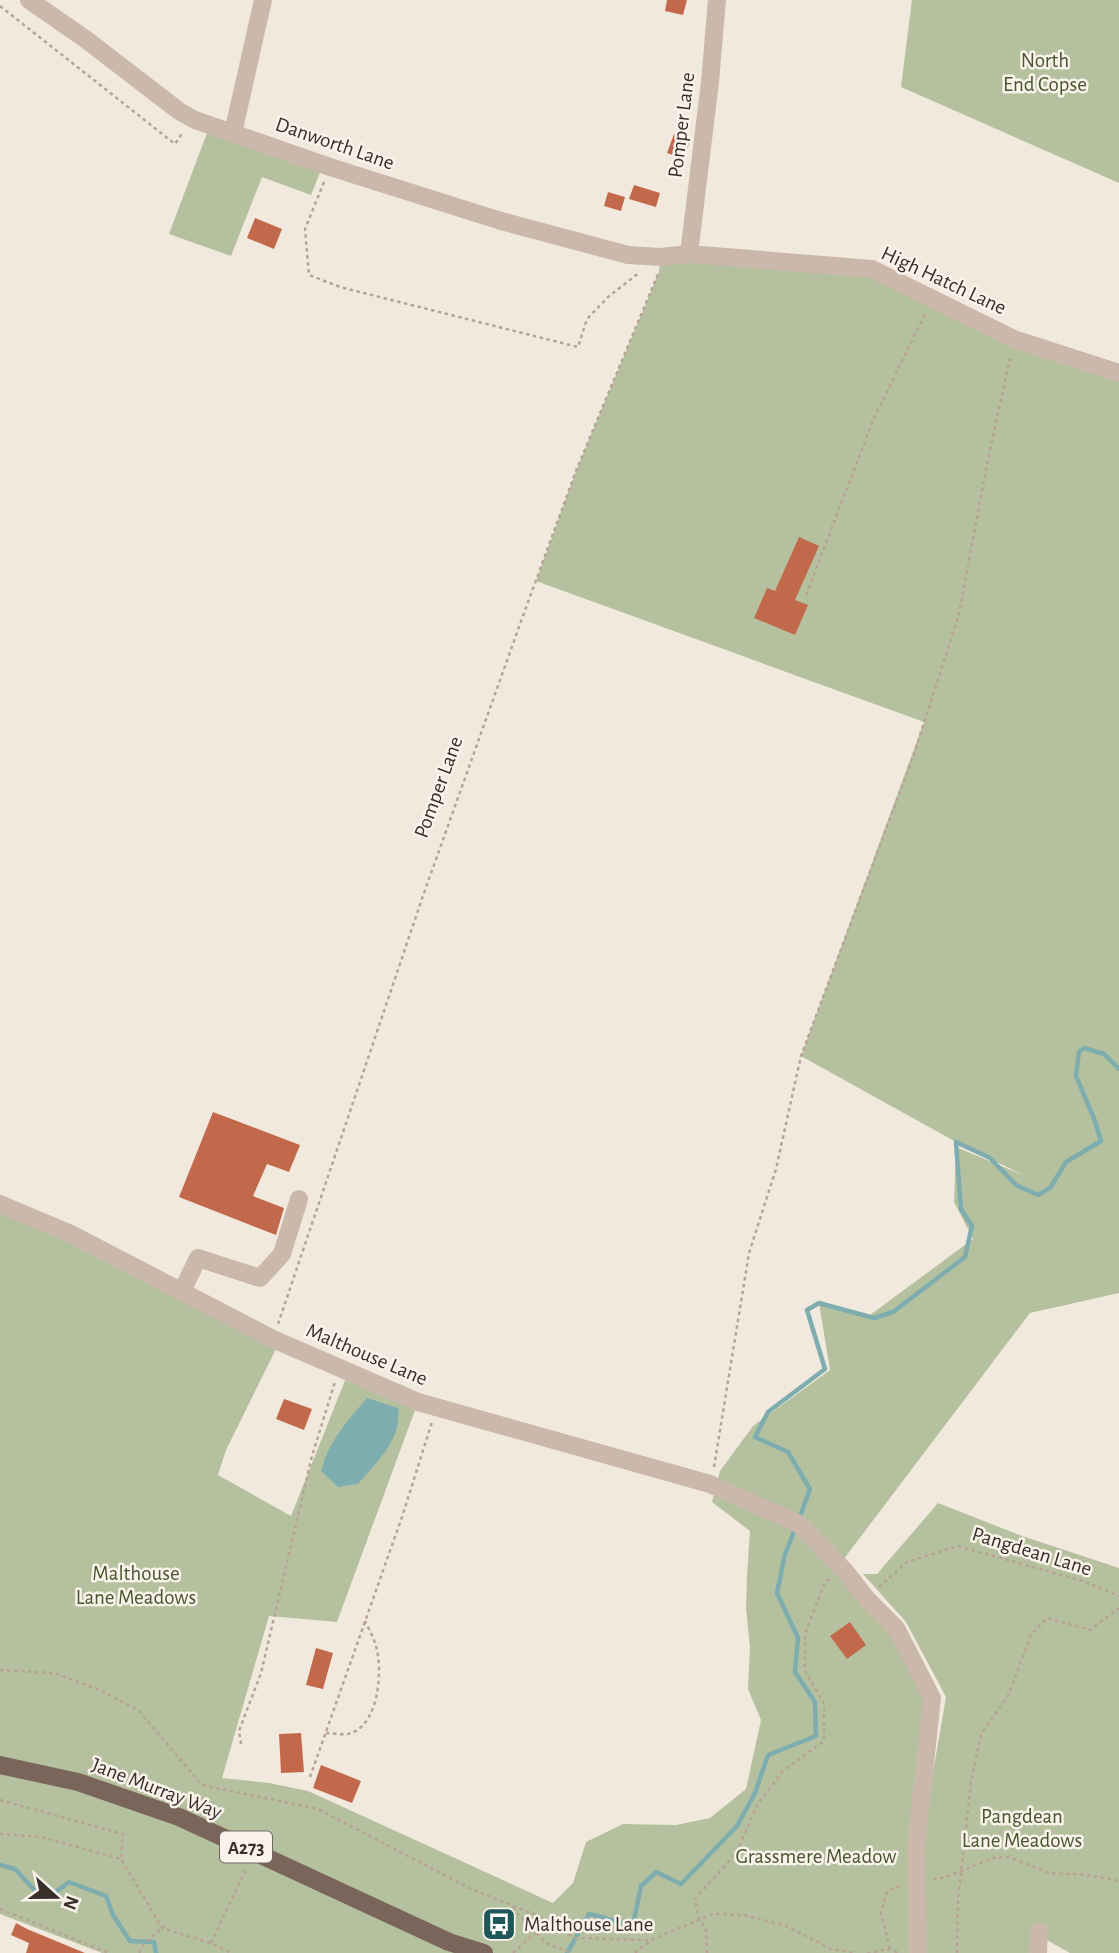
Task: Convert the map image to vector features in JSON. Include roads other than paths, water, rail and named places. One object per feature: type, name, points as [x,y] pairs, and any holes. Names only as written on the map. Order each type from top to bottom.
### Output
[{"type":"main road","name":"Jane Murray Way","points":[[0,1765],[78,1782],[179,1817],[438,1937],[484,1953]]},
{"type":"street","name":"Danworth Lane","points":[[29,0],[195,120],[330,167],[501,220],[628,255],[660,257]]},
{"type":"street","points":[[233,132],[263,0]]},
{"type":"street","name":"Pomper Lane","points":[[689,254],[717,0]]},
{"type":"street","name":"High Hatch Lane","points":[[660,257],[689,254],[872,269],[1014,339],[1119,373]]},
{"type":"street","points":[[181,1291],[198,1258],[260,1278],[282,1254],[299,1199]]},
{"type":"street","name":"Malthouse Lane","points":[[0,1204],[71,1234],[273,1339],[436,1409],[625,1458],[710,1484],[799,1524],[896,1628],[932,1698],[916,1848],[918,1953]]},
{"type":"street","points":[[1038,1953],[1039,1931]]},
{"type":"water","points":[[367,1398],[398,1408],[396,1430],[380,1459],[358,1484],[338,1487],[321,1471],[334,1440]]},
{"type":"waterway","points":[[799,1519],[810,1489],[788,1452],[755,1437],[768,1412],[825,1369],[807,1310],[819,1303],[874,1318],[893,1312],[965,1257],[972,1226],[961,1209],[956,1142],[990,1158],[1016,1185],[1038,1195],[1050,1188],[1066,1162],[1101,1141],[1076,1076],[1079,1052],[1084,1048],[1104,1054],[1119,1069]]},
{"type":"waterway","points":[[567,1953],[589,1914],[633,1925],[641,1886],[656,1872],[681,1884],[737,1826],[755,1793],[768,1755],[816,1736],[815,1702],[795,1672],[798,1638],[777,1593],[785,1554],[796,1527]]},
{"type":"waterway","points":[[0,1865],[15,1869],[40,1896],[52,1895],[69,1882],[106,1896],[113,1915],[130,1941],[154,1942],[156,1953]]},
{"type":"place","name":"Malthouse Lane","points":[[499,1924]]},
{"type":"park label","name":"North End Copse","points":[[1045,72]]},
{"type":"park label","name":"Malthouse Lane Meadows","points":[[136,1585]]},
{"type":"park label","name":"Pangdean Lane Meadows","points":[[1022,1828]]},
{"type":"park label","name":"Grassmere Meadow","points":[[816,1856]]}]
